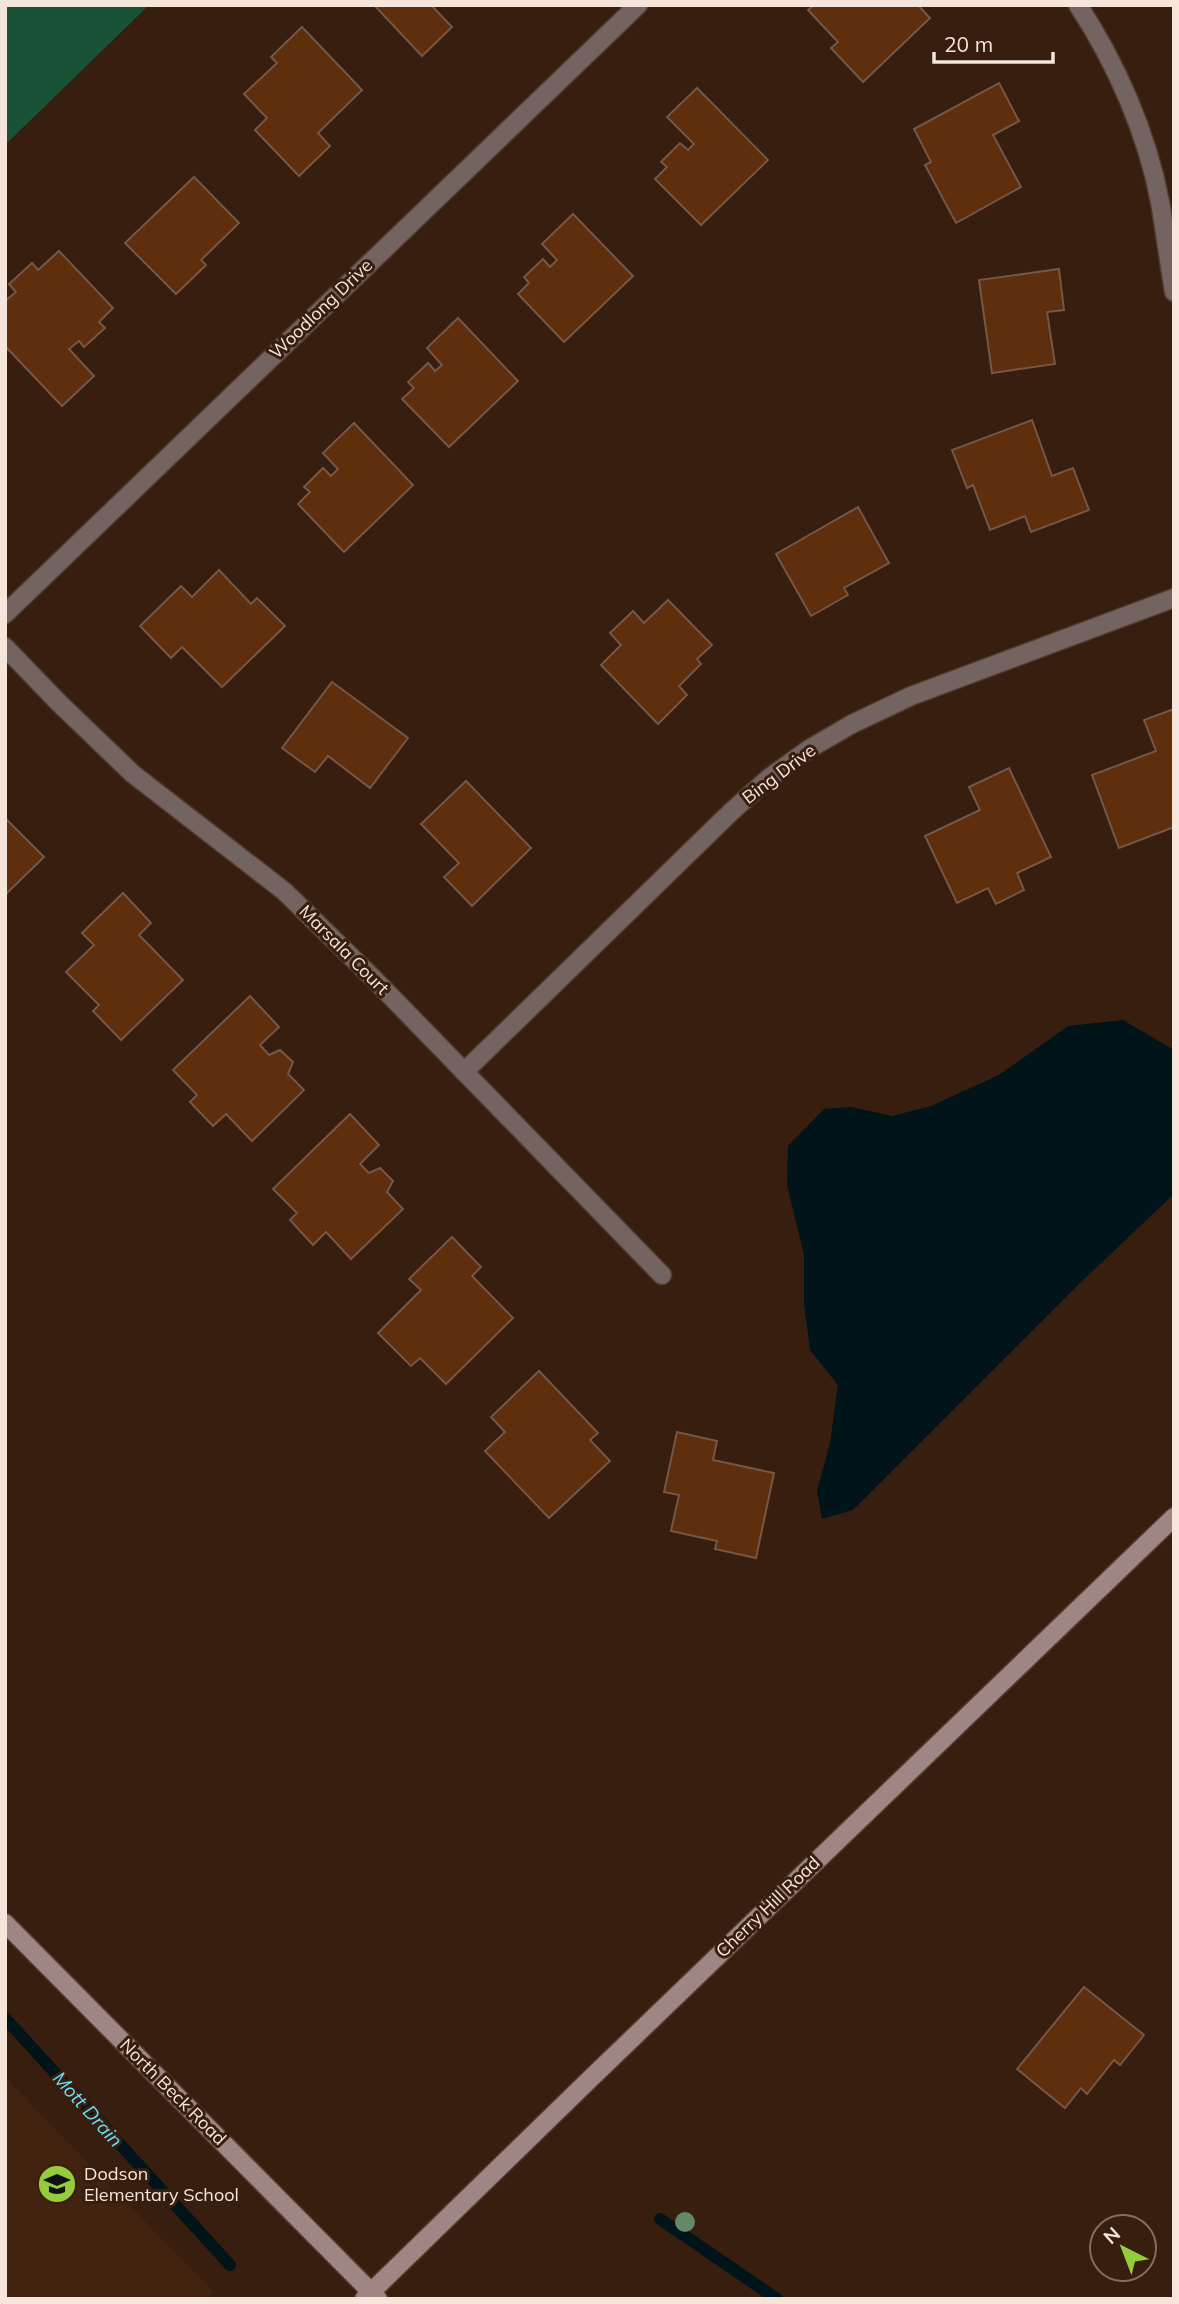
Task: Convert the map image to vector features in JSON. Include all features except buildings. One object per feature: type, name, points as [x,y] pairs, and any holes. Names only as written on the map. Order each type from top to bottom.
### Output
[{"type":"main road","name":"Cherry Hill Road","points":[[371,2296],[1174,1517]]},
{"type":"main road","name":"North Beck Road","points":[[5,1923],[371,2296]]},
{"type":"street","name":"Woodlong Drive","points":[[5,614],[638,5]]},
{"type":"street","points":[[1078,5],[1097,35],[1143,138],[1159,200],[1174,292]]},
{"type":"street","name":"Bing Drive","points":[[464,1072],[732,811],[769,778],[809,749],[852,724],[911,696],[1174,598]]},
{"type":"street","name":"Marsala Court","points":[[5,647],[59,704],[133,774],[284,891],[375,980],[662,1275]]},
{"type":"shaded area","points":[[1123,1020],[1174,1050],[1174,1194],[1080,1283],[853,1510],[822,1519],[817,1491],[830,1443],[838,1385],[810,1350],[804,1304],[804,1255],[787,1185],[788,1146],[824,1109],[851,1107],[892,1116],[931,1106],[999,1075],[1068,1026]]},
{"type":"shaded area","name":"Dodson Elementary School","points":[[5,2077],[213,2292],[205,2299],[5,2299]]},
{"type":"green space","points":[[5,5],[149,5],[5,145]]},
{"type":"waterway","name":"Mott Drain","points":[[5,2018],[230,2265]]},
{"type":"waterway","name":"Mott Drain","points":[[660,2219],[777,2299]]},
{"type":"place","name":"Dodson Elementary School","points":[[57,2184]]}]
